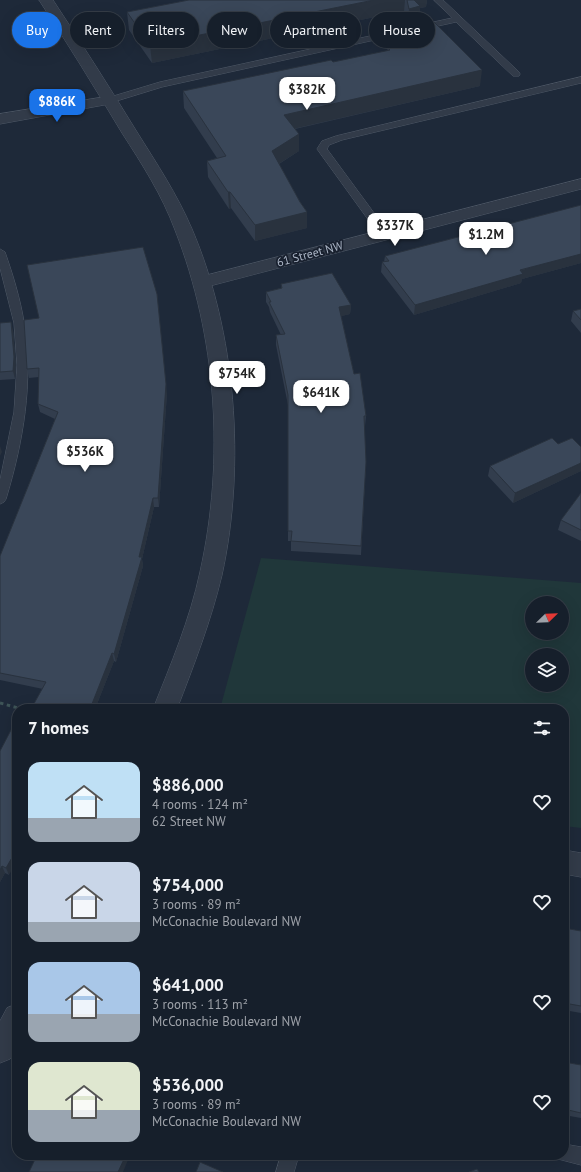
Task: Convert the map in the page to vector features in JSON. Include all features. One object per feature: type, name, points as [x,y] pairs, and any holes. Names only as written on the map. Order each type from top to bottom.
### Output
[{"type":"street","points":[[46,0],[164,188],[183,228],[202,282],[218,352],[223,416],[224,485],[215,554],[196,628],[167,704]]},
{"type":"street","points":[[0,119],[110,100]]},
{"type":"street","name":"61 Street NW","points":[[202,282],[581,184]]},
{"type":"street","points":[[569,863],[581,865]]},
{"type":"street","points":[[0,1049],[12,1027]]},
{"type":"lane","points":[[438,0],[516,74]]},
{"type":"lane","points":[[110,100],[160,85],[459,20]]},
{"type":"lane","points":[[384,234],[322,149],[325,143],[339,138],[581,80]]},
{"type":"lane","points":[[0,252],[11,285],[20,324],[23,368],[14,446],[0,499]]},
{"type":"lane","points":[[569,1154],[581,1156]]},
{"type":"lane","points":[[285,1172],[289,1160]]},
{"type":"path","points":[[0,704],[12,707]]},
{"type":"green space","points":[[261,558],[581,583],[581,828],[569,827],[569,704],[221,704]]},
{"type":"building","points":[[189,0],[374,0],[314,12],[270,12],[270,21],[262,22],[262,12],[207,12],[207,34],[199,35],[199,12],[133,12],[133,21],[127,12]]},
{"type":"building","points":[[407,0],[414,0],[420,6],[409,9]]},
{"type":"building","points":[[435,23],[482,70],[284,115],[299,134],[272,151],[307,212],[255,225],[230,192],[228,192],[207,161],[226,156],[183,91],[331,60],[333,62],[390,50],[388,48],[435,48]]},
{"type":"building","points":[[581,205],[581,254],[520,270],[523,274],[415,305],[382,262],[389,261],[385,256]]},
{"type":"building","points":[[143,247],[157,294],[166,384],[158,498],[153,498],[139,557],[142,557],[114,654],[112,653],[92,704],[34,704],[46,682],[0,673],[0,556],[58,412],[38,404],[39,368],[27,369],[24,320],[39,318],[27,265]]},
{"type":"building","points":[[332,273],[351,305],[339,307],[354,374],[360,373],[366,416],[364,416],[366,462],[361,546],[291,541],[292,531],[288,531],[288,395],[276,335],[285,334],[269,302],[271,302],[266,292],[282,288],[281,284]]},
{"type":"building","points":[[581,309],[581,320],[573,311]]},
{"type":"building","points":[[11,322],[14,357],[13,371],[0,372],[0,323]]},
{"type":"building","points":[[552,438],[558,444],[572,438],[581,447],[581,463],[515,493],[490,466]]},
{"type":"building","points":[[581,493],[581,530],[561,520]]},
{"type":"building","points":[[12,728],[12,858],[6,868],[2,866],[0,870],[0,751]]},
{"type":"building","points":[[569,929],[581,931],[581,1006],[569,1004]]},
{"type":"building","points":[[569,1063],[581,1065],[581,1113],[569,1110]]},
{"type":"building","points":[[35,1160],[124,1160],[118,1172],[29,1172]]},
{"type":"building","points":[[200,1162],[223,1172],[196,1172]]},
{"type":"building","points":[[477,1169],[479,1172],[469,1172]]}]
